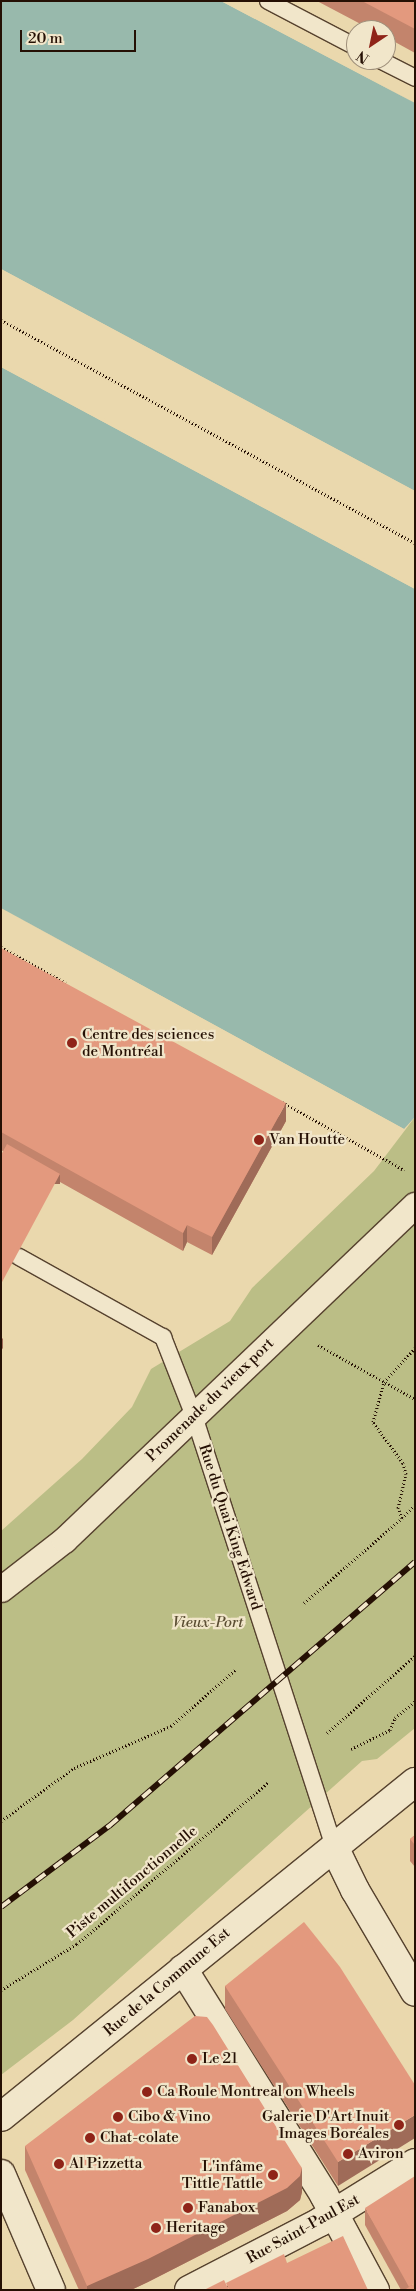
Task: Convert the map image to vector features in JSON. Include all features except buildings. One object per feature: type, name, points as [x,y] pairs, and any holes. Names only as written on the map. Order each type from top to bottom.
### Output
[{"type":"street","name":"Promenade du vieux port","points":[[1,1589],[64,1540],[415,1205]]},
{"type":"street","name":"Rue de la Commune Est","points":[[1,2117],[415,1782]]},
{"type":"street","points":[[334,1846],[355,1890],[415,1992]]},
{"type":"street","points":[[183,1969],[335,2213],[375,2290]]},
{"type":"street","name":"Rue Saint-Paul Est","points":[[189,2290],[335,2213],[415,2163]]},
{"type":"street","points":[[1,2174],[51,2290]]},
{"type":"lane","points":[[268,1],[346,42]]},
{"type":"lane","points":[[396,68],[415,78]]},
{"type":"lane","name":"Rue du Quai King Edward","points":[[19,1257],[163,1338],[194,1416],[334,1846]]},
{"type":"path","points":[[1,320],[415,543]]},
{"type":"path","points":[[1,947],[71,986]]},
{"type":"path","points":[[272,1097],[404,1170]]},
{"type":"path","points":[[318,1345],[415,1399]]},
{"type":"path","points":[[402,1518],[398,1508],[406,1474],[403,1463],[373,1422],[384,1382],[415,1348]]},
{"type":"path","points":[[304,1603],[415,1505]]},
{"type":"path","points":[[342,1719],[415,1656]]},
{"type":"path","points":[[1,1821],[74,1768],[170,1726],[236,1670]]},
{"type":"path","points":[[351,1749],[390,1730],[395,1718],[415,1701]]},
{"type":"path","name":"Piste multifonctionnelle","points":[[1,1990],[35,1972],[77,1944],[269,1782]]},
{"type":"green space","name":"Vieux-Port","points":[[415,1117],[415,1728],[377,1759],[362,1761],[73,2020],[1,2075],[1,1531],[82,1459],[132,1407],[151,1369],[230,1321],[252,1288],[374,1171]]},
{"type":"shaded area","points":[[1,1],[221,1],[346,67],[346,70],[352,70],[415,103],[415,491],[1,269]]},
{"type":"shaded area","points":[[1,367],[415,589],[415,1117],[404,1129],[1,908]]},
{"type":"pier","points":[[221,1],[227,1],[346,67]]},
{"type":"pier","points":[[352,70],[354,70],[415,103]]},
{"type":"pier","points":[[1,269],[415,491],[415,493],[1,272]]},
{"type":"pier","points":[[2,364],[415,586],[415,589],[1,367]]},
{"type":"pier","points":[[1,908],[404,1129],[403,1131]]},
{"type":"railway","points":[[1,1907],[109,1826],[415,1562]]},
{"type":"place","name":"Centre des sciences de Montréal","points":[[72,1043]]},
{"type":"place","name":"Van Houtte","points":[[259,1140]]},
{"type":"place","name":"Le 21","points":[[192,2059]]},
{"type":"place","name":"Ca Roule Montreal on Wheels","points":[[147,2092]]},
{"type":"place","name":"Cibo & Vino","points":[[118,2117]]},
{"type":"place","name":"Galerie D'Art Inuit Images Boréales","points":[[399,2125]]},
{"type":"place","name":"Chat-colate","points":[[90,2138]]},
{"type":"place","name":"Aviron","points":[[348,2154]]},
{"type":"place","name":"Al Pizzetta","points":[[59,2164]]},
{"type":"place","name":"L'infâme Tittle Tattle","points":[[273,2175]]},
{"type":"place","name":"Fanabox","points":[[188,2208]]},
{"type":"place","name":"Heritage","points":[[156,2228]]}]
